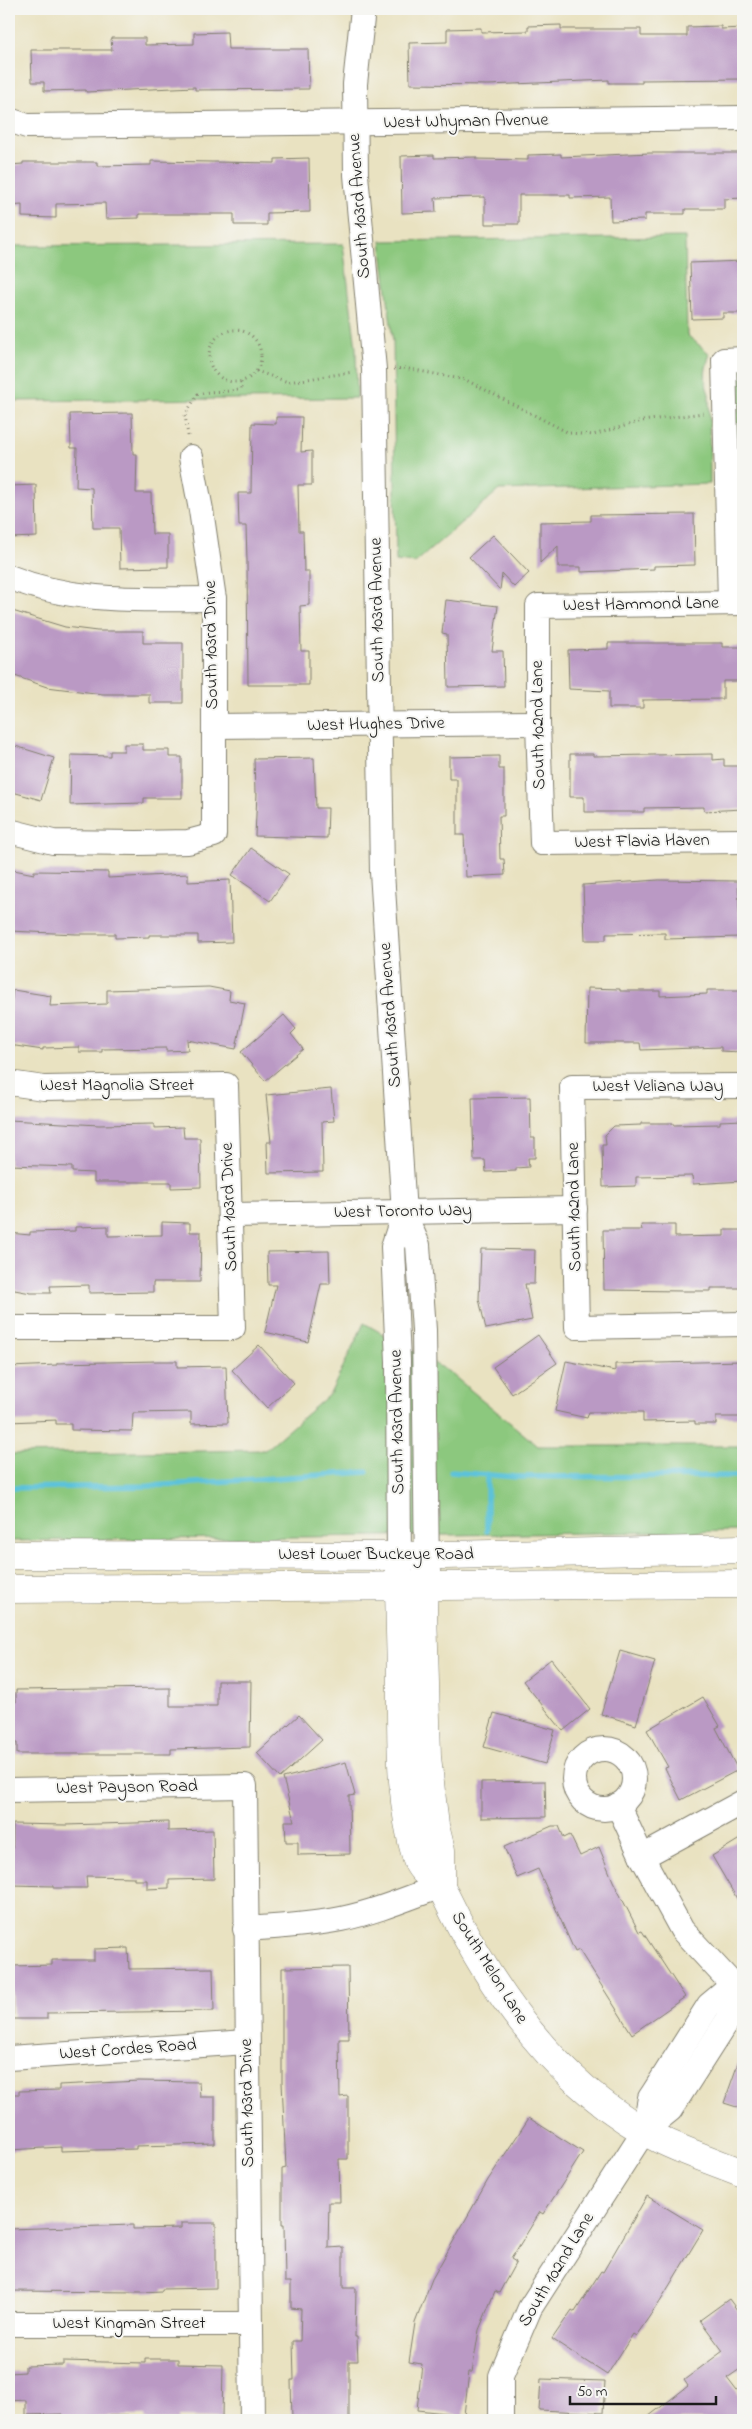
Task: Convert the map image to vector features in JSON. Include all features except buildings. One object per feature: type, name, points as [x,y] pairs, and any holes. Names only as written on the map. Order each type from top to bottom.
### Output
[{"type":"main road","name":"West Lower Buckeye Road","points":[[9,1589],[413,1572],[743,1549]]},
{"type":"main road","name":"West Lower Buckeye Road","points":[[9,1555],[743,1584]]},
{"type":"main road","name":"South Melon Lane","points":[[413,1572],[401,1742],[406,1808],[417,1863],[441,1886],[475,1952],[521,2022],[576,2081],[611,2111],[644,2131],[743,2173]]},
{"type":"street","name":"South 103rd Avenue","points":[[363,9],[355,84],[354,123],[356,175],[374,369],[382,872],[404,1213],[393,1247],[398,1361],[413,1572]]},
{"type":"street","name":"West Whyman Avenue","points":[[9,120],[27,126],[743,118]]},
{"type":"street","points":[[733,359],[725,414],[736,603]]},
{"type":"street","name":"South 103rd Drive","points":[[9,830],[53,842],[180,842],[214,835],[214,599],[202,510],[191,456]]},
{"type":"street","points":[[9,577],[34,587],[92,598],[214,599]]},
{"type":"street","name":"West Hammond Lane","points":[[538,606],[736,603]]},
{"type":"street","name":"South 102nd Lane","points":[[538,606],[538,723],[542,844]]},
{"type":"street","name":"West Hughes Drive","points":[[214,726],[538,723]]},
{"type":"street","name":"West Flavia Haven","points":[[542,844],[743,841]]},
{"type":"street","name":"West Magnolia Street","points":[[9,1083],[44,1088],[226,1085]]},
{"type":"street","name":"South 103rd Drive","points":[[9,1328],[233,1328],[226,1085]]},
{"type":"street","name":"West Veliana Way","points":[[572,1087],[743,1086]]},
{"type":"street","name":"South 102nd Lane","points":[[572,1087],[577,1327],[743,1324]]},
{"type":"street","name":"West Toronto Way","points":[[230,1216],[575,1209]]},
{"type":"street","name":"South 103rd Drive","points":[[245,1786],[245,1929],[252,2420]]},
{"type":"street","name":"West Payson Road","points":[[9,1790],[245,1786]]},
{"type":"street","points":[[642,1857],[743,1802]]},
{"type":"street","points":[[618,1805],[642,1857],[682,1930],[738,1988]]},
{"type":"street","points":[[245,1929],[307,1924],[342,1918],[369,1912],[441,1886]]},
{"type":"street","name":"South 102nd Lane","points":[[502,2420],[502,2376],[530,2308],[644,2131],[670,2110],[729,2018],[738,1988]]},
{"type":"street","name":"West Cordes Road","points":[[9,2058],[247,2042]]},
{"type":"street","name":"West Kingman Street","points":[[9,2324],[250,2324]]},
{"type":"path","points":[[233,330],[249,333],[256,340],[261,354],[256,372],[241,382],[225,380],[216,374],[211,366],[209,352],[218,336],[233,330]]},
{"type":"path","points":[[256,372],[288,382],[374,369],[404,368],[466,380],[569,433],[593,435],[642,421],[706,412],[725,414]]},
{"type":"path","points":[[191,456],[186,416],[198,394],[213,390],[233,392],[241,389],[241,382]]},
{"type":"green space","points":[[685,237],[687,335],[710,354],[705,378],[709,394],[710,484],[499,490],[415,563],[396,561],[393,342],[381,241]]},
{"type":"green space","points":[[343,244],[356,348],[357,398],[9,401],[9,246]]},
{"type":"green space","points":[[743,359],[743,480],[728,481],[724,360]]},
{"type":"green space","points":[[364,1323],[449,1372],[538,1446],[743,1446],[743,1531],[9,1541],[9,1454],[265,1450],[330,1394]]},
{"type":"waterway","points":[[9,1488],[149,1486],[367,1472]]},
{"type":"waterway","points":[[451,1472],[516,1477],[743,1476]]},
{"type":"waterway","points":[[487,1474],[487,1531]]}]
